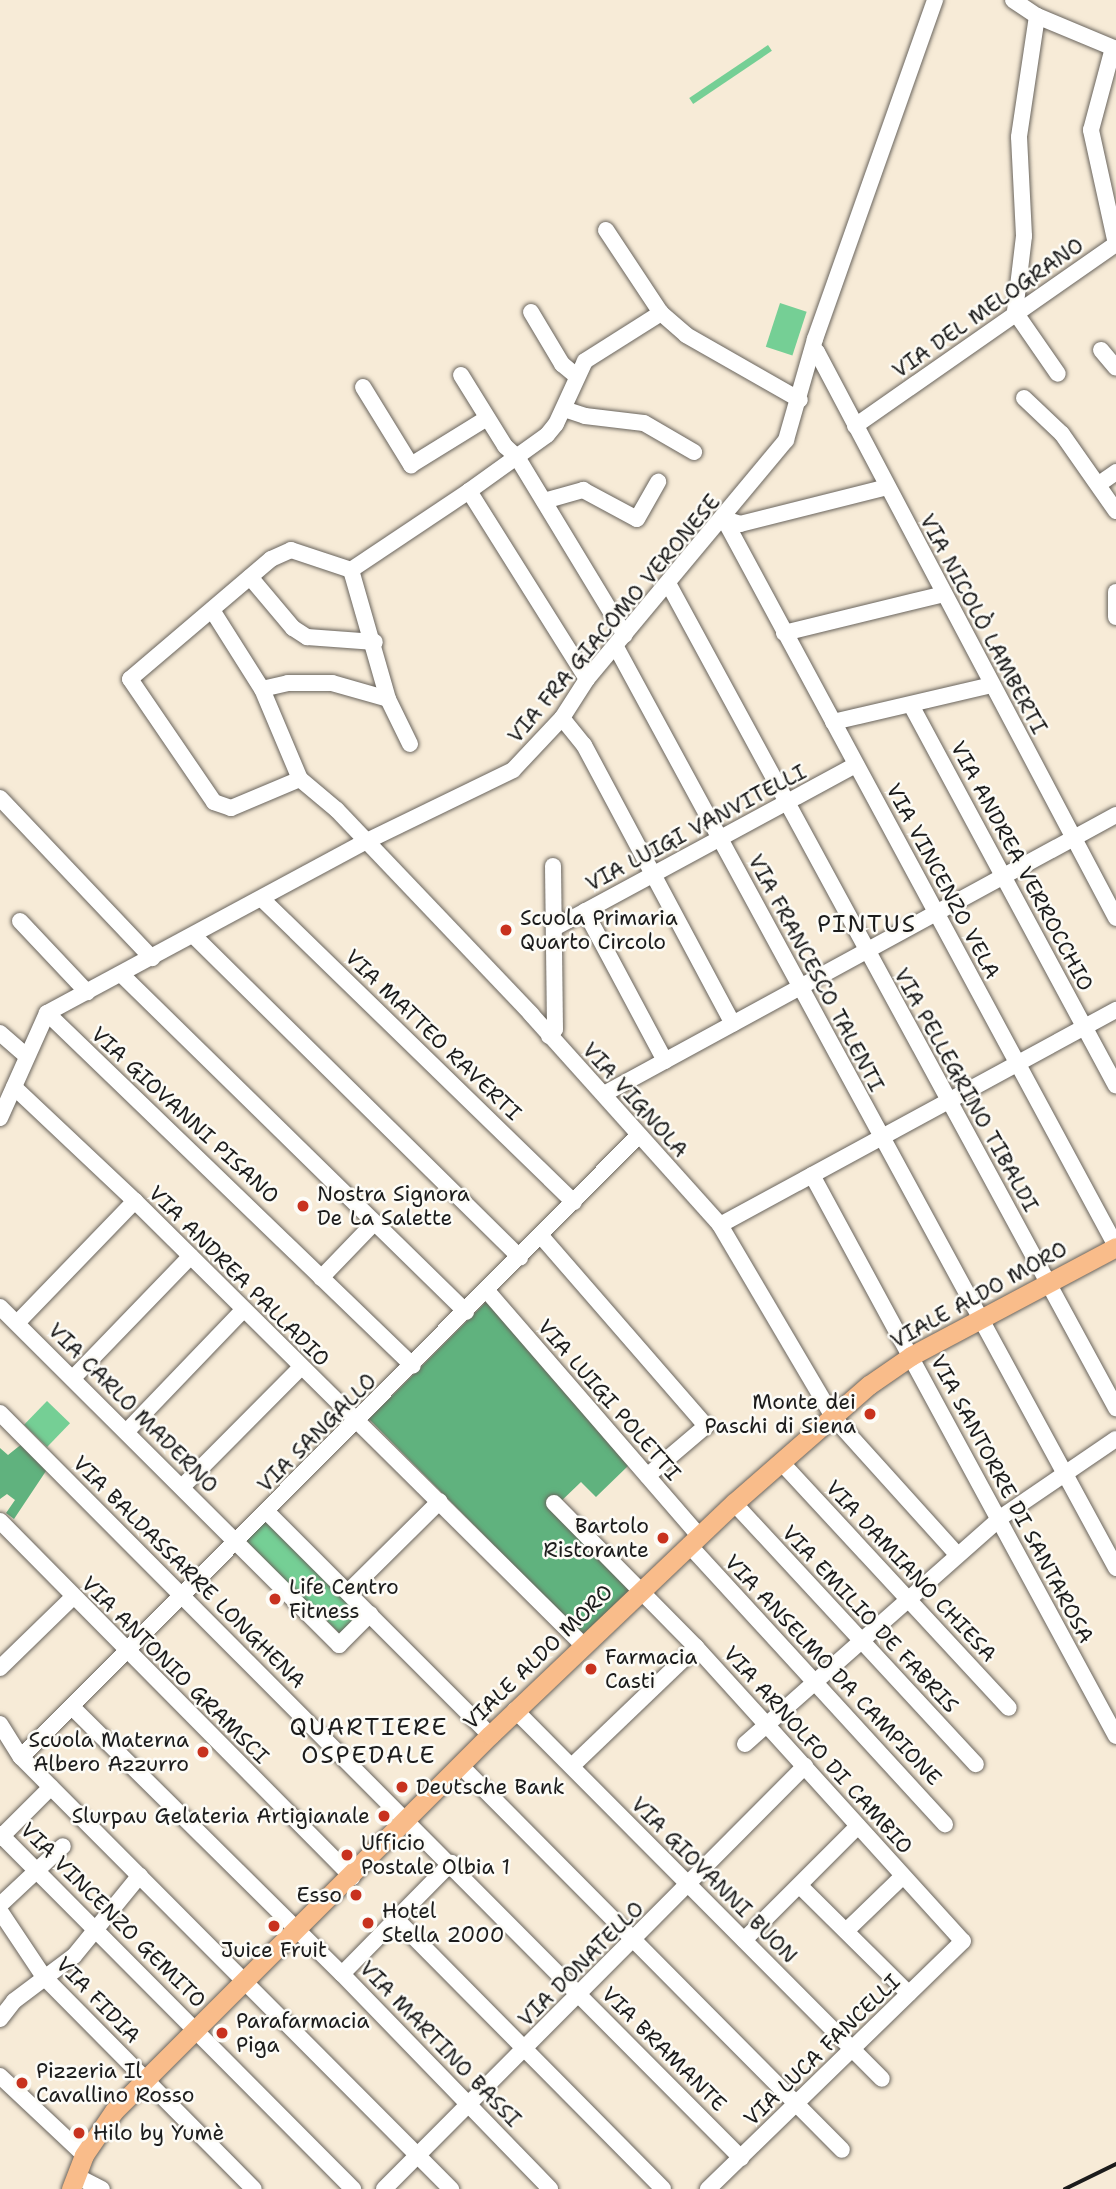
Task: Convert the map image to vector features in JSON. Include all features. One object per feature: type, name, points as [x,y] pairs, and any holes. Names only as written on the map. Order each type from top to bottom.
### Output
[{"type":"main road","name":"VIALE ALDO MORO","points":[[73,2183],[84,2155],[114,2112],[196,2027],[352,1877],[582,1644],[734,1503],[833,1417],[911,1356],[1116,1247]]},
{"type":"street","name":"VIA FRA GIACOMO VERONESE","points":[[47,1013],[367,841],[513,770],[562,718],[587,679],[669,584],[732,526],[786,440],[800,400],[812,351],[934,0]]},
{"type":"street","points":[[1013,0],[1037,16],[1115,48]]},
{"type":"street","points":[[1037,16],[1019,137],[1024,236],[1015,312],[1058,374]]},
{"type":"street","name":"VIA DEL MELOGRANO","points":[[855,426],[1116,243],[1108,169],[1091,130],[1115,48]]},
{"type":"street","points":[[606,230],[661,313],[708,349],[800,400]]},
{"type":"street","points":[[531,312],[562,364],[575,375]]},
{"type":"street","points":[[351,569],[469,491],[547,435],[564,409],[575,375],[603,347],[661,313]]},
{"type":"street","points":[[1101,350],[1116,368]]},
{"type":"street","name":"VIA NICOLÒ LAMBERTI","points":[[812,351],[817,352],[1116,918]]},
{"type":"street","name":"VIA FRANCESCO TALENTI","points":[[461,375],[544,501],[621,641],[720,839],[1116,1568]]},
{"type":"street","points":[[363,387],[411,465],[487,418]]},
{"type":"street","points":[[1024,398],[1062,434],[1116,511]]},
{"type":"street","points":[[564,409],[585,416],[645,423],[694,452]]},
{"type":"street","points":[[1098,484],[1116,472]]},
{"type":"street","points":[[544,501],[583,490],[637,519],[658,482]]},
{"type":"street","points":[[732,526],[887,487]]},
{"type":"street","points":[[469,491],[587,679]]},
{"type":"street","name":"VIA VINCENZO VELA","points":[[732,526],[784,633],[1116,1247]]},
{"type":"street","points":[[212,610],[262,689],[300,779],[231,808],[214,802],[130,679],[250,576],[290,550],[351,569]]},
{"type":"street","points":[[351,569],[375,642],[388,699],[410,744]]},
{"type":"street","points":[[250,576],[293,628],[307,637],[375,642]]},
{"type":"street","name":"VIA PELLEGRINO TIBALDI","points":[[669,584],[1116,1408]]},
{"type":"street","points":[[1116,592],[1116,617]]},
{"type":"street","points":[[784,633],[944,594]]},
{"type":"street","points":[[262,689],[288,683],[332,683],[388,699]]},
{"type":"street","points":[[833,722],[992,685]]},
{"type":"street","name":"VIA ANDREA VERROCCHIO","points":[[911,705],[1116,1085]]},
{"type":"street","points":[[562,718],[584,745],[733,1024]]},
{"type":"street","name":"VIA LUIGI VANVITELLI","points":[[555,927],[856,765]]},
{"type":"street","name":"VIA VIGNOLA","points":[[300,779],[367,841],[604,1094],[720,1225],[833,1417],[957,1555]]},
{"type":"street","points":[[0,798],[152,958]]},
{"type":"street","points":[[604,1094],[868,954],[1116,815]]},
{"type":"street","points":[[549,1036],[555,1028],[553,866]]},
{"type":"street","name":"VIA MATTEO RAVERTI","points":[[262,899],[574,1202]]},
{"type":"street","points":[[585,911],[664,1061]]},
{"type":"street","points":[[20,921],[87,992]]},
{"type":"street","points":[[194,936],[520,1257]]},
{"type":"street","points":[[121,974],[466,1312]]},
{"type":"street","points":[[720,1225],[1116,1010]]},
{"type":"street","points":[[0,1118],[47,1013]]},
{"type":"street","name":"VIA GIOVANNI PISANO","points":[[47,1013],[413,1367]]},
{"type":"street","points":[[0,1033],[26,1056]]},
{"type":"street","name":"VIA ANDREA PALLADIO","points":[[13,1087],[135,1201],[582,1644]]},
{"type":"street","name":"VIA SANGALLO","points":[[21,1758],[184,1596],[236,1540],[488,1292],[639,1135]]},
{"type":"street","name":"VIA SANTORRE DI SANTAROSA","points":[[812,1175],[1116,1736]]},
{"type":"street","points":[[17,1323],[135,1201]]},
{"type":"street","points":[[321,1278],[374,1223]]},
{"type":"street","points":[[541,1236],[706,1426],[647,1476]]},
{"type":"street","points":[[74,1377],[191,1256]]},
{"type":"street","name":"VIA LUIGI POLETTI","points":[[488,1292],[647,1476],[694,1540]]},
{"type":"street","name":"VIA CARLO MADERNO","points":[[0,1307],[128,1430],[340,1645],[370,1614]]},
{"type":"street","points":[[128,1430],[243,1310]]},
{"type":"street","points":[[182,1487],[301,1367]]},
{"type":"street","name":"VIA BALDASSARRE LONGHENA","points":[[0,1412],[409,1820]]},
{"type":"street","points":[[745,1744],[1000,1518],[1116,1439]]},
{"type":"street","name":"VIA DAMIANO CHIESA","points":[[781,1462],[1009,1709]]},
{"type":"street","points":[[348,1592],[440,1501]]},
{"type":"street","name":"VIA ARNOLFO DI CAMBIO","points":[[554,1503],[696,1647],[963,1941]]},
{"type":"street","name":"VIA EMILIO DE FABRIS","points":[[734,1503],[976,1763]]},
{"type":"street","points":[[267,1512],[490,1735]]},
{"type":"street","name":"VIA ANTONIO GRAMSCI","points":[[0,1521],[127,1653],[352,1877]]},
{"type":"street","name":"VIA ANSELMO DA CAMPIONE","points":[[694,1540],[816,1682],[945,1824]]},
{"type":"street","points":[[0,1668],[73,1597]]},
{"type":"street","points":[[572,1766],[696,1647]]},
{"type":"street","name":"VIA MARTINO BASSI","points":[[73,1708],[342,1973],[550,2189]]},
{"type":"street","name":"VIA GIOVANNI BUON","points":[[516,1710],[851,2051],[882,2079]]},
{"type":"street","points":[[0,1724],[21,1758],[247,1980],[451,2189]]},
{"type":"street","points":[[460,1765],[842,2150]]},
{"type":"street","name":"VIA DONATELLO","points":[[384,2189],[690,1886],[806,1766]]},
{"type":"street","points":[[1,1836],[51,1787]]},
{"type":"street","name":"VIA BRAMANTE","points":[[409,1820],[741,2158]]},
{"type":"street","points":[[744,1940],[858,1826]]},
{"type":"street","name":"VIA VINCENZO GEMITO","points":[[1,1836],[196,2027],[353,2189]]},
{"type":"street","points":[[0,1905],[63,1846]]},
{"type":"street","points":[[342,1973],[451,1863]]},
{"type":"street","points":[[0,2019],[7,2005],[74,1956],[140,1875]]},
{"type":"street","points":[[846,1931],[903,1876]]},
{"type":"street","points":[[800,1885],[909,1994]]},
{"type":"street","name":"VIA FIDIA","points":[[0,1911],[44,1977],[254,2189]]},
{"type":"street","points":[[397,1920],[527,2048],[663,2189]]},
{"type":"street","name":"VIA LUCA FANCELLI","points":[[708,2189],[963,1941]]},
{"type":"street","points":[[0,2077],[84,2155]]},
{"type":"street","points":[[73,2183],[102,2189]]},
{"type":"green space","points":[[768,45],[772,51],[693,104],[689,98]]},
{"type":"green space","points":[[780,303],[807,312],[792,355],[766,347]]},
{"type":"green space","points":[[487,1301],[629,1465],[596,1497],[581,1482],[556,1506],[633,1587],[583,1635],[369,1419]]},
{"type":"green space","points":[[47,1401],[70,1423],[47,1447],[24,1425]]},
{"type":"green space","points":[[23,1443],[48,1468],[14,1519],[6,1513],[15,1500],[7,1494],[0,1499],[0,1448],[8,1455]]},
{"type":"green space","points":[[266,1519],[364,1613],[342,1636],[244,1541]]},
{"type":"railway","points":[[1065,2189],[1116,2164]]},
{"type":"place","name":"Scuola Primaria Quarto Circolo","points":[[506,930]]},
{"type":"place","name":"Nostra Signora De La Salette","points":[[303,1206]]},
{"type":"place","name":"Monte dei Paschi di Siena","points":[[870,1414]]},
{"type":"place","name":"Bartolo Ristorante","points":[[663,1538]]},
{"type":"place","name":"Life Centro Fitness","points":[[275,1599]]},
{"type":"place","name":"Farmacia Casti","points":[[591,1669]]},
{"type":"place","name":"Scuola Materna Albero Azzurro","points":[[203,1752]]},
{"type":"place","name":"Deutsche Bank","points":[[402,1787]]},
{"type":"place","name":"Slurpau Gelateria Artigianale","points":[[384,1816]]},
{"type":"place","name":"Ufficio Postale Olbia 1","points":[[347,1855]]},
{"type":"place","name":"Esso","points":[[356,1895]]},
{"type":"place","name":"Hotel Stella 2000","points":[[368,1923]]},
{"type":"place","name":"Juice Fruit","points":[[274,1926]]},
{"type":"place","name":"Parafarmacia Piga","points":[[222,2033]]},
{"type":"place","name":"Pizzeria Il Cavallino Rosso","points":[[22,2083]]},
{"type":"place","name":"Hilo by Yumè","points":[[79,2133]]},
{"type":"district","name":"PINTUS","points":[[867,925]]},
{"type":"district","name":"QUARTIERE OSPEDALE","points":[[369,1742]]}]
